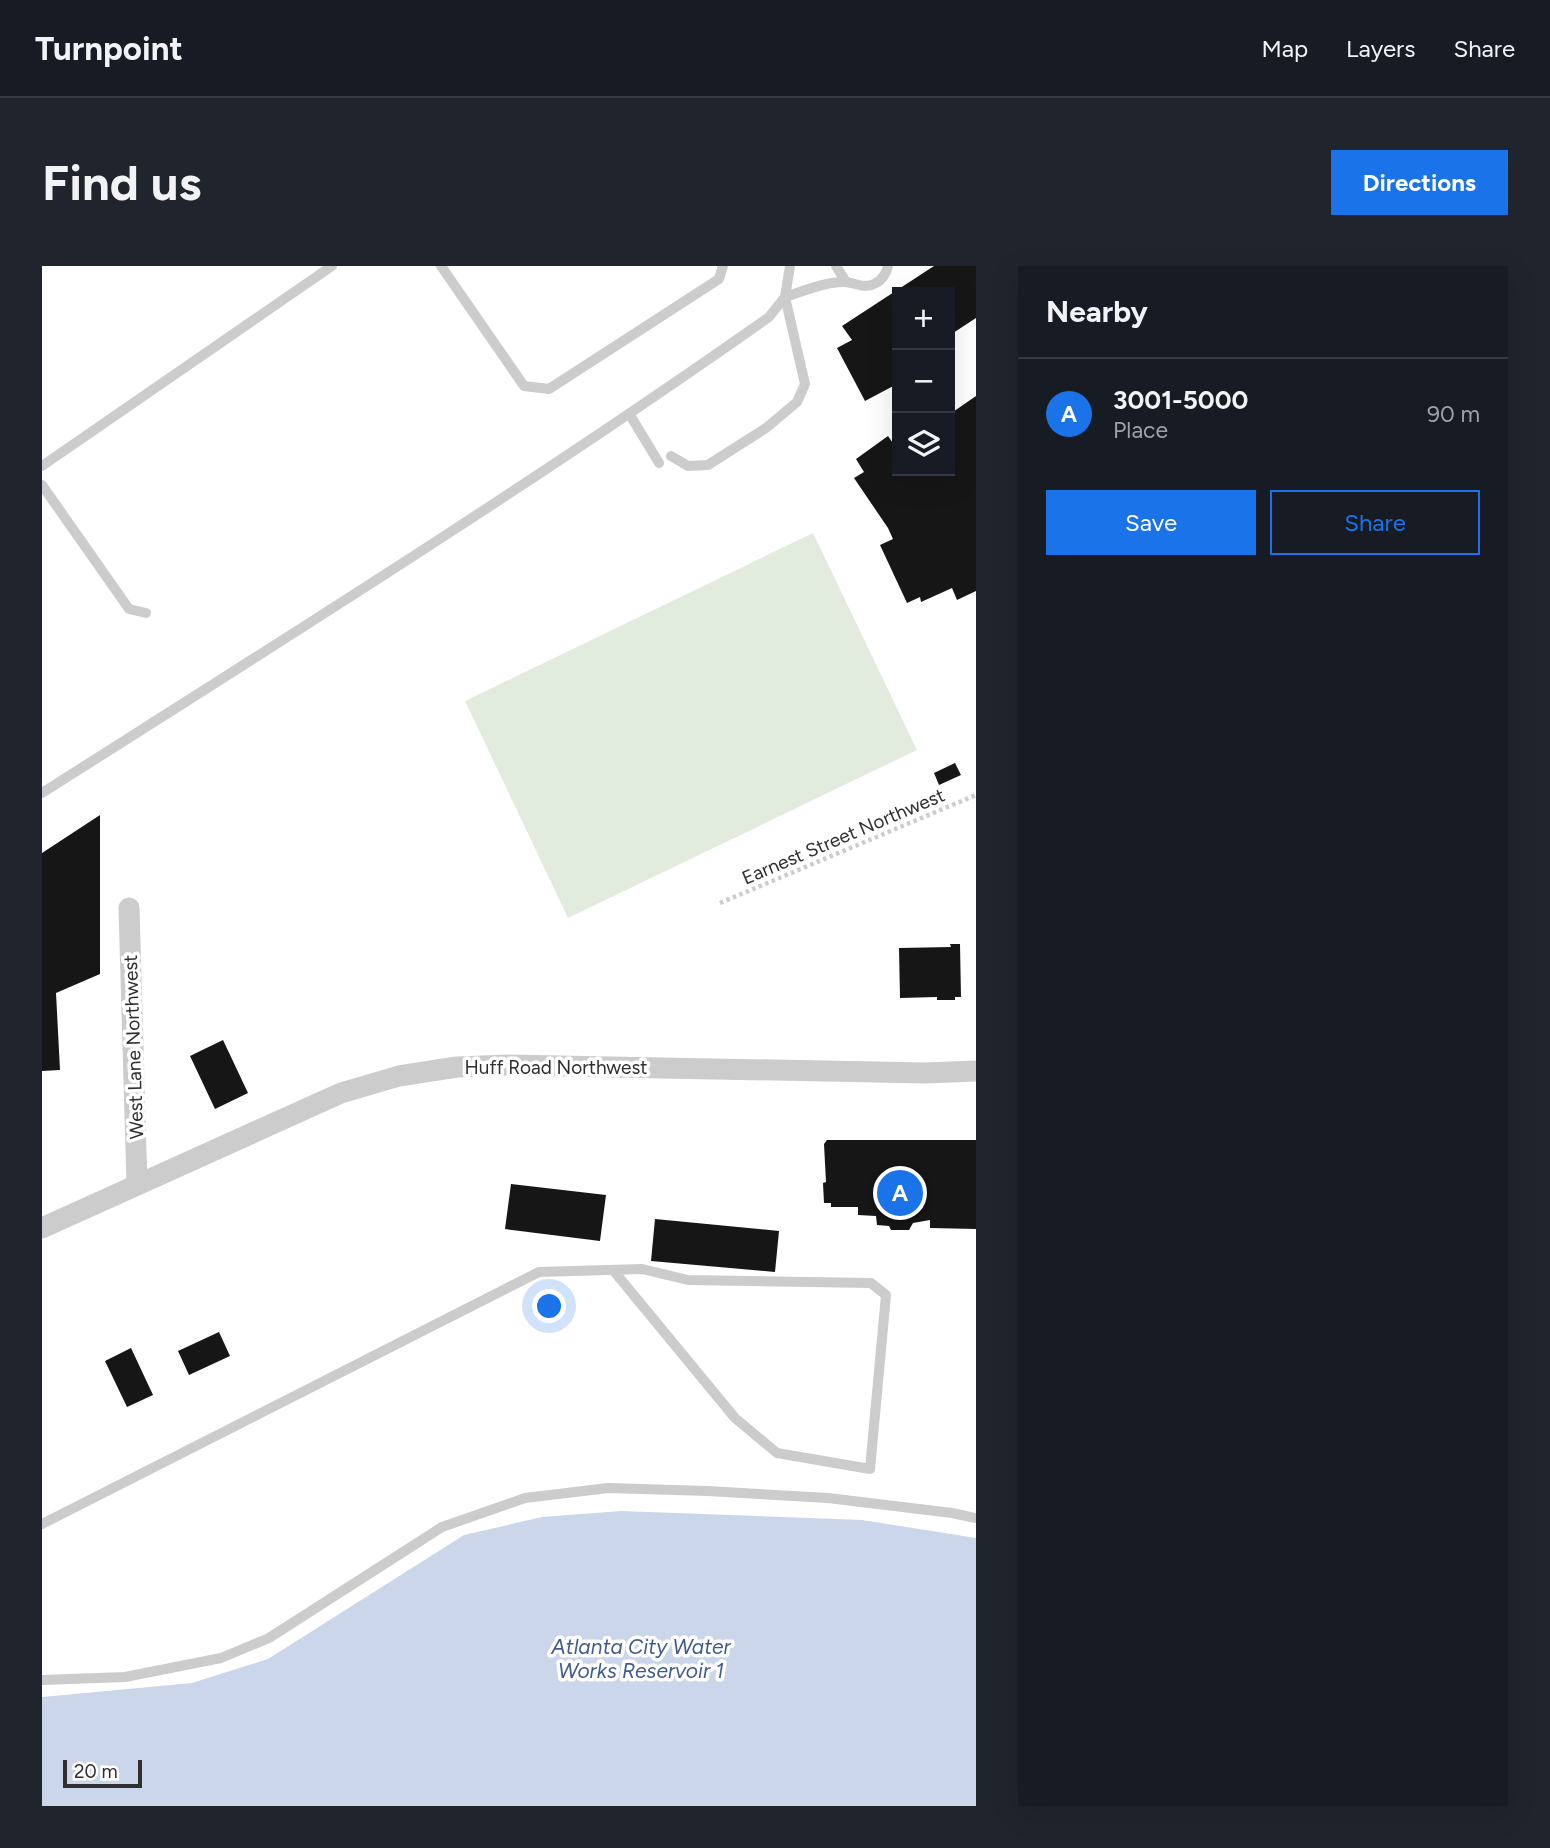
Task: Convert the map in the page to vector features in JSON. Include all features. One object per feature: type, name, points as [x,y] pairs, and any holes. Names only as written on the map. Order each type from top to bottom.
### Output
[{"type":"street","name":"West Lane Northwest","points":[[129,908],[137,1185]]},
{"type":"street","name":"Huff Road Northwest","points":[[42,1228],[341,1093],[399,1076],[457,1067],[508,1065],[925,1073],[976,1071]]},
{"type":"lane","points":[[42,466],[332,266]]},
{"type":"lane","points":[[441,266],[524,386],[549,389],[719,279],[723,266]]},
{"type":"lane","points":[[671,456],[688,466],[708,465],[766,428],[797,402],[805,384],[785,297],[790,266]]},
{"type":"lane","points":[[836,266],[846,282]]},
{"type":"lane","points":[[42,793],[340,605],[630,415],[769,317],[785,297],[821,285],[846,282],[861,287],[876,283],[888,266]]},
{"type":"lane","points":[[630,415],[659,463]]},
{"type":"lane","points":[[42,485],[129,609],[146,612]]},
{"type":"lane","points":[[42,1524],[539,1272],[642,1269],[688,1280],[871,1283],[886,1294],[870,1469],[777,1452],[735,1418],[612,1270]]},
{"type":"lane","points":[[42,1680],[125,1677],[220,1658],[269,1638],[442,1527],[525,1498],[608,1488],[708,1491],[828,1498],[976,1518]]},
{"type":"path","name":"Earnest Street Northwest","points":[[720,903],[976,795]]},
{"type":"green space","points":[[813,533],[917,750],[568,918],[465,701]]},
{"type":"water","name":"Atlanta City Water Works Reservoir 1","points":[[621,1511],[862,1520],[976,1538],[976,1806],[42,1806],[42,1697],[192,1683],[268,1659],[464,1535],[542,1517]]},
{"type":"building","points":[[934,266],[976,266],[976,318],[955,332],[955,287],[902,287]]},
{"type":"building","points":[[892,293],[892,387],[865,401],[837,348],[852,340],[842,326]]},
{"type":"building","points":[[976,396],[976,591],[957,600],[952,588],[921,602],[920,597],[907,603],[880,545],[893,539],[854,478],[864,472],[856,459],[888,436],[892,442],[892,476],[955,476],[955,411]]},
{"type":"building","points":[[955,763],[961,775],[939,785],[934,773]]},
{"type":"building","points":[[100,815],[100,974],[56,993],[60,1070],[42,1071],[42,853]]},
{"type":"building","points":[[950,944],[960,944],[961,997],[955,997],[955,1000],[937,1000],[937,997],[900,998],[899,948],[951,947]]},
{"type":"building","points":[[223,1040],[248,1093],[215,1109],[190,1056]]},
{"type":"building","points":[[827,1140],[976,1140],[976,1229],[930,1228],[930,1220],[913,1223],[909,1230],[891,1230],[889,1226],[877,1225],[876,1216],[858,1215],[858,1207],[831,1207],[831,1203],[824,1203],[824,1144]]},
{"type":"building","points":[[511,1184],[606,1195],[600,1241],[505,1229]]},
{"type":"building","points":[[655,1219],[779,1231],[775,1272],[651,1261]]},
{"type":"building","points":[[219,1332],[230,1356],[189,1375],[178,1351]]},
{"type":"building","points":[[131,1348],[153,1395],[127,1407],[105,1361]]},
{"type":"place","name":"3001-5000","points":[[900,1193]]}]
